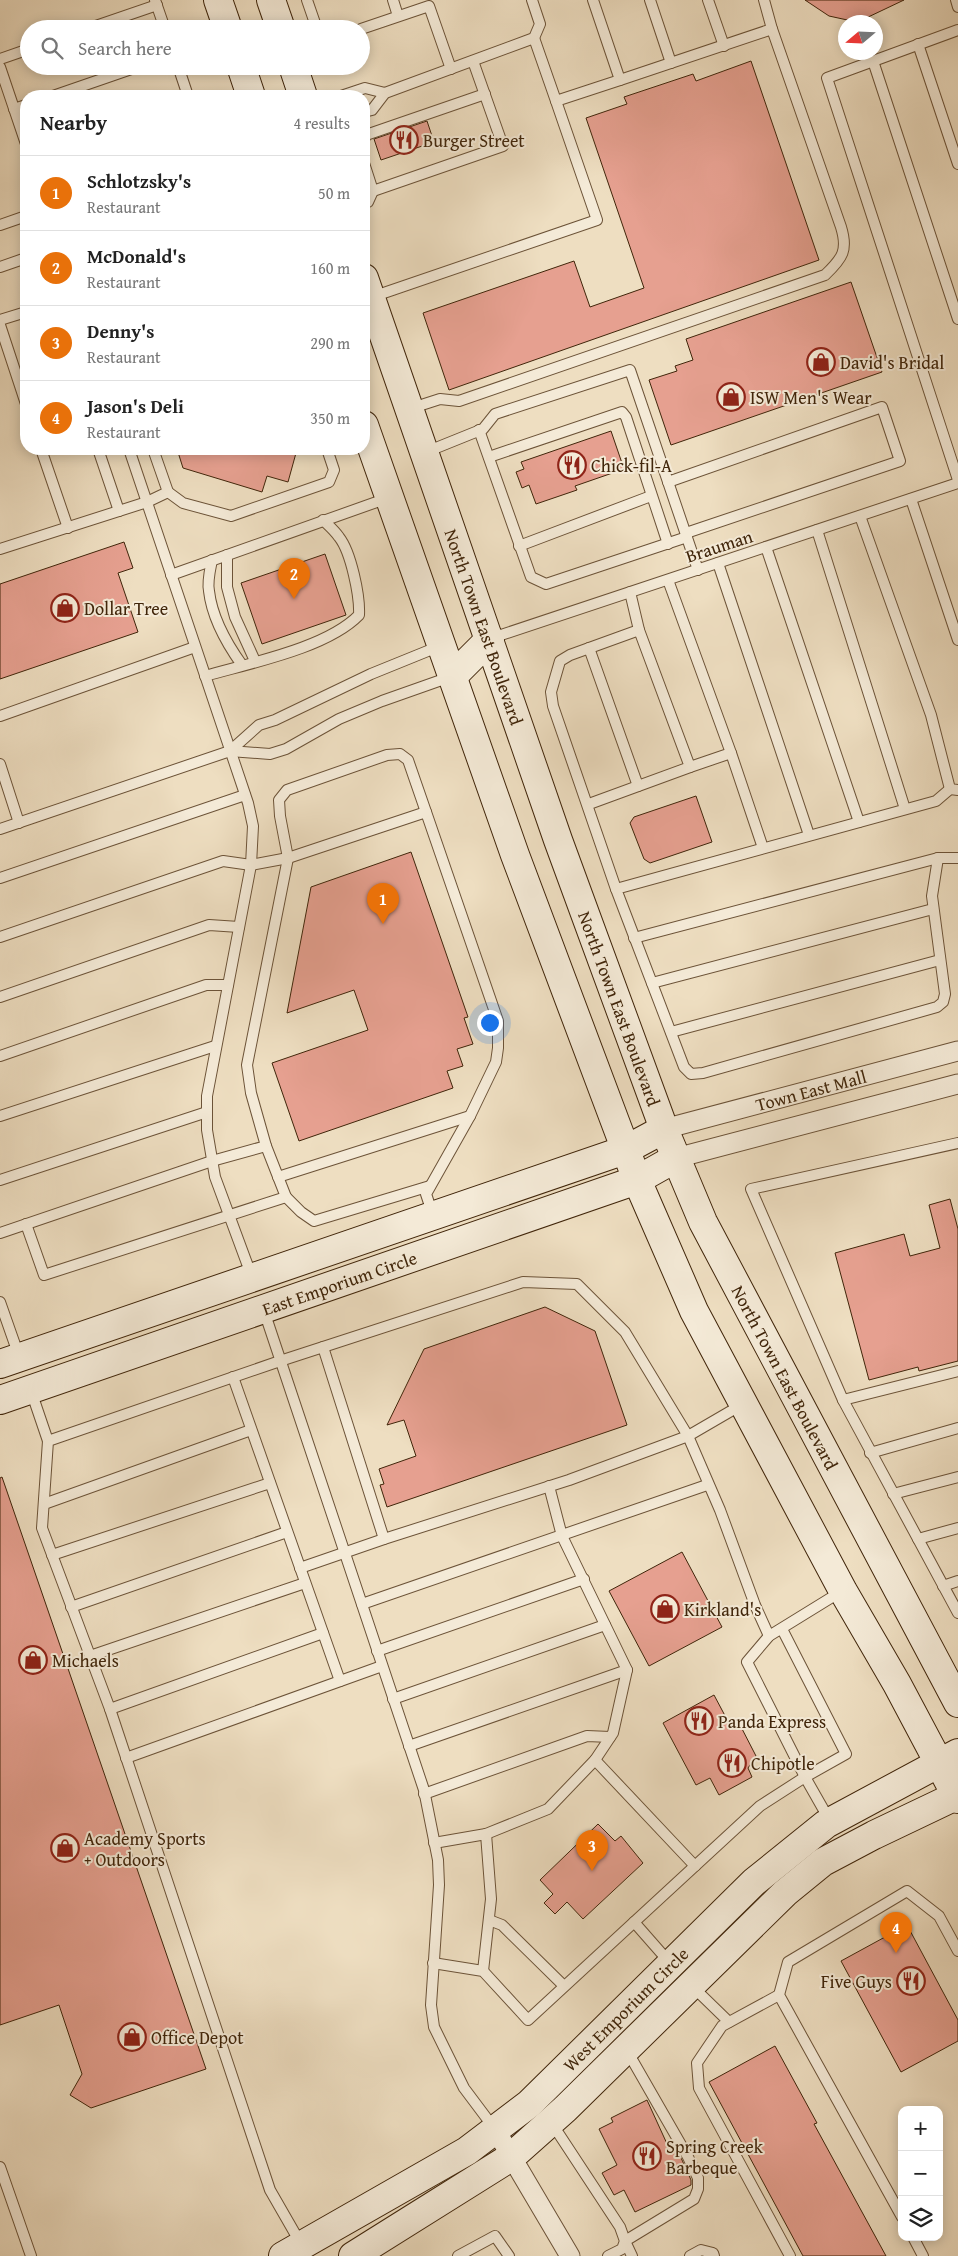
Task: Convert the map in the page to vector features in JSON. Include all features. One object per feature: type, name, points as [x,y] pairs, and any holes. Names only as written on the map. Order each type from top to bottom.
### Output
[{"type":"main road","points":[[218,0],[225,20]]},
{"type":"main road","points":[[271,0],[278,20]]},
{"type":"main road","points":[[244,75],[249,90]]},
{"type":"main road","points":[[296,75],[301,90]]},
{"type":"main road","name":"North Town East Boulevard","points":[[370,297],[558,840],[676,1158],[703,1222],[958,1703]]},
{"type":"main road","points":[[370,444],[516,855],[637,1180],[694,1311],[843,1591],[949,1758],[957,1796]]},
{"type":"main road","points":[[441,646],[490,639]]},
{"type":"main road","points":[[452,677],[490,639]]},
{"type":"main road","name":"East Emporium Circle","points":[[10,1361],[626,1150],[664,1129]]},
{"type":"main road","name":"East Emporium Circle","points":[[0,1400],[264,1311],[637,1180],[676,1158]]},
{"type":"main road","points":[[253,1278],[264,1311]]},
{"type":"main road","points":[[10,1361],[31,1390]]},
{"type":"main road","name":"West Emporium Circle","points":[[293,2251],[467,2151],[529,2104],[754,1882],[794,1848],[830,1822],[949,1758]]},
{"type":"main road","name":"West Emporium Circle","points":[[353,2256],[511,2157],[551,2122],[785,1893],[823,1862],[874,1835],[957,1796]]},
{"type":"main road","points":[[670,1964],[691,1984]]},
{"type":"street","name":"Town East Mall","points":[[664,1129],[958,1051]]},
{"type":"street","name":"Town East Mall","points":[[676,1158],[958,1084]]},
{"type":"street","points":[[494,2129],[570,2256]]},
{"type":"lane","points":[[307,0],[314,20]]},
{"type":"lane","points":[[393,0],[398,16]]},
{"type":"lane","points":[[370,287],[597,220],[534,38],[540,24],[532,0]]},
{"type":"lane","points":[[593,0],[620,80]]},
{"type":"lane","points":[[650,0],[670,63]]},
{"type":"lane","points":[[708,0],[724,46]]},
{"type":"lane","points":[[408,410],[440,399],[460,401],[825,275],[831,269],[844,252],[845,239],[772,29],[764,0]]},
{"type":"lane","points":[[956,0],[958,7]]},
{"type":"lane","points":[[110,20],[156,2],[162,20]]},
{"type":"lane","points":[[370,26],[429,6],[451,69]]},
{"type":"lane","points":[[556,101],[772,29]]},
{"type":"lane","points":[[958,30],[828,78],[958,482]]},
{"type":"lane","points":[[370,110],[385,93],[534,38]]},
{"type":"lane","points":[[918,44],[958,164]]},
{"type":"lane","points":[[0,59],[20,52]]},
{"type":"lane","points":[[370,189],[502,146],[473,61]]},
{"type":"lane","points":[[872,61],[958,319]]},
{"type":"lane","points":[[0,67],[20,127]]},
{"type":"lane","points":[[70,90],[114,75]]},
{"type":"lane","points":[[181,75],[186,90]]},
{"type":"lane","points":[[359,90],[365,88],[385,93]]},
{"type":"lane","points":[[370,134],[485,94]]},
{"type":"lane","points":[[14,110],[20,108]]},
{"type":"lane","points":[[0,225],[20,218]]},
{"type":"lane","points":[[0,267],[20,260]]},
{"type":"lane","points":[[0,320],[20,314]]},
{"type":"lane","points":[[0,325],[20,386]]},
{"type":"lane","points":[[423,454],[479,430],[495,414],[630,370],[698,570]]},
{"type":"lane","points":[[479,430],[530,577],[546,584],[668,544],[686,535],[900,461],[882,407],[668,482]]},
{"type":"lane","points":[[489,458],[622,412],[626,417],[668,544]]},
{"type":"lane","points":[[43,455],[68,528]]},
{"type":"lane","points":[[100,455],[119,511]]},
{"type":"lane","points":[[130,455],[245,794],[253,826],[251,865],[207,1096],[212,1161],[229,1216],[253,1278]]},
{"type":"lane","points":[[155,455],[168,492],[183,503],[231,516],[329,482],[334,470],[329,455]]},
{"type":"lane","name":"Brauman","points":[[490,639],[958,482]]},
{"type":"lane","points":[[0,549],[147,502],[168,492]]},
{"type":"lane","points":[[518,546],[651,496]]},
{"type":"lane","points":[[171,575],[388,497]]},
{"type":"lane","points":[[911,499],[958,640]]},
{"type":"lane","points":[[616,889],[936,801],[954,789],[931,715],[860,516]]},
{"type":"lane","points":[[205,676],[324,640],[348,626],[359,615],[360,604],[345,548],[339,536],[323,520]]},
{"type":"lane","points":[[817,530],[905,809]]},
{"type":"lane","points":[[766,547],[859,822]]},
{"type":"lane","points":[[226,555],[227,587],[235,617],[255,661]]},
{"type":"lane","points":[[212,560],[208,590],[229,648],[242,665]]},
{"type":"lane","points":[[718,563],[809,835]]},
{"type":"lane","points":[[668,580],[731,753],[763,848]]},
{"type":"lane","points":[[630,592],[639,630],[690,767]]},
{"type":"lane","points":[[639,630],[570,655],[560,662],[551,692],[553,706],[589,804],[616,889],[670,1032],[684,1066],[691,1074],[703,1073],[937,1007],[944,1002],[945,994],[932,896],[938,858]]},
{"type":"lane","points":[[0,829],[230,751],[259,725],[275,720],[372,674],[441,646]]},
{"type":"lane","points":[[0,716],[195,647]]},
{"type":"lane","points":[[589,648],[638,786]]},
{"type":"lane","points":[[230,751],[270,754],[286,749],[347,716],[382,701],[452,677]]},
{"type":"lane","points":[[589,804],[731,753]]},
{"type":"lane","points":[[430,1186],[314,1221],[301,1212],[286,1197],[266,1146],[251,1093],[248,1065],[288,858],[279,800],[287,790],[388,755],[400,754],[408,760],[498,1021],[496,1062],[470,1116],[426,1194],[433,1216]]},
{"type":"lane","points":[[0,764],[19,823]]},
{"type":"lane","points":[[0,878],[245,794]]},
{"type":"lane","points":[[0,937],[223,861],[251,865],[288,858],[426,812]]},
{"type":"lane","points":[[634,938],[938,858],[958,858]]},
{"type":"lane","points":[[652,983],[933,909]]},
{"type":"lane","points":[[0,997],[208,924],[239,927]]},
{"type":"lane","points":[[670,1032],[940,960]]},
{"type":"lane","points":[[0,1056],[206,985],[228,985]]},
{"type":"lane","points":[[0,1116],[215,1046]]},
{"type":"lane","points":[[0,1180],[207,1112]]},
{"type":"lane","points":[[278,1177],[470,1116]]},
{"type":"lane","points":[[958,1143],[751,1190],[843,1400],[958,1613]]},
{"type":"lane","points":[[0,1233],[212,1161],[266,1146]]},
{"type":"lane","points":[[26,1224],[44,1275],[286,1197]]},
{"type":"lane","points":[[48,1441],[280,1361],[522,1282],[577,1284],[625,1332],[688,1436],[707,1485],[720,1510],[755,1605],[769,1636]]},
{"type":"lane","points":[[0,1302],[10,1361]]},
{"type":"lane","points":[[264,1311],[424,1794],[438,1860],[439,1885],[431,2005],[434,2027],[464,2088],[494,2129]]},
{"type":"lane","points":[[323,1347],[384,1539]]},
{"type":"lane","points":[[843,1400],[958,1371]]},
{"type":"lane","points":[[233,1377],[340,1682]]},
{"type":"lane","points":[[31,1390],[48,1441],[42,1528],[110,1709],[270,2190],[293,2251]]},
{"type":"lane","points":[[300,1568],[549,1486],[688,1436],[744,1404]]},
{"type":"lane","points":[[870,1453],[958,1428]]},
{"type":"lane","points":[[44,1504],[252,1430]]},
{"type":"lane","points":[[893,1494],[958,1477]]},
{"type":"lane","points":[[52,1555],[270,1483]]},
{"type":"lane","points":[[362,1604],[707,1485]]},
{"type":"lane","points":[[434,1843],[486,1834],[548,1808],[595,1760],[613,1733],[626,1670],[562,1536],[549,1486]]},
{"type":"lane","points":[[918,1539],[958,1528]]},
{"type":"lane","points":[[72,1607],[288,1532]]},
{"type":"lane","points":[[377,1651],[584,1579]]},
{"type":"lane","points":[[943,1586],[958,1582]]},
{"type":"lane","points":[[90,1656],[306,1583]]},
{"type":"lane","points":[[830,1822],[747,1662],[769,1636],[843,1591]]},
{"type":"lane","points":[[393,1699],[605,1625]]},
{"type":"lane","points":[[433,1963],[482,1971],[528,2020],[760,1806],[805,1777],[846,1754],[782,1629]]},
{"type":"lane","points":[[110,1709],[323,1633]]},
{"type":"lane","points":[[126,1758],[382,1666]]},
{"type":"lane","points":[[409,1746],[626,1670]]},
{"type":"lane","points":[[424,1794],[587,1736],[610,1738]]},
{"type":"lane","points":[[595,1760],[695,1866]]},
{"type":"lane","points":[[482,1971],[491,1899],[486,1834]]},
{"type":"lane","points":[[898,2210],[779,1995],[788,1962],[907,1891],[939,1916],[958,1950]]},
{"type":"lane","points":[[489,1920],[502,1925],[564,1986]]},
{"type":"lane","points":[[634,1922],[670,1964]]},
{"type":"lane","points":[[691,1984],[729,2022]]},
{"type":"lane","points":[[779,1995],[722,2026],[697,2064],[699,2088],[790,2256]]},
{"type":"lane","points":[[608,2256],[622,2249],[625,2241],[694,2199],[698,2189],[698,2178],[688,2157],[626,2049]]},
{"type":"lane","points":[[551,2122],[620,2227],[632,2256]]},
{"type":"lane","points":[[0,2167],[31,2256]]},
{"type":"lane","points":[[458,2256],[495,2236],[509,2256]]},
{"type":"lane","points":[[915,2241],[923,2256]]},
{"type":"lane","points":[[690,2256],[701,2250],[713,2253],[714,2256]]},
{"type":"building","points":[[805,0],[904,0],[872,15],[838,15],[838,18],[829,16]]},
{"type":"building","points":[[751,61],[819,260],[449,390],[423,313],[574,261],[590,307],[644,288],[586,118],[627,104],[624,97],[693,74],[696,81]]},
{"type":"building","name":"Burger Street","points":[[427,121],[434,142],[381,160],[374,139]]},
{"type":"building","points":[[851,282],[882,372],[671,445],[649,380],[677,371],[675,366],[693,360],[686,339]]},
{"type":"building","name":"Chick-fil-A","points":[[611,431],[624,469],[575,486],[577,490],[536,504],[529,485],[522,488],[516,472],[524,469],[521,462]]},
{"type":"building","points":[[179,455],[295,455],[288,482],[267,476],[262,492],[183,468]]},
{"type":"building","name":"Dollar Tree","points":[[124,542],[133,568],[118,573],[138,632],[0,679],[0,584]]},
{"type":"building","points":[[325,554],[346,615],[262,644],[241,583]]},
{"type":"building","points":[[696,796],[712,842],[650,863],[644,859],[630,823],[634,817]]},
{"type":"building","points":[[411,852],[468,1017],[464,1018],[473,1044],[457,1049],[463,1066],[447,1071],[453,1088],[299,1141],[272,1063],[368,1030],[354,990],[287,1013],[311,887]]},
{"type":"building","points":[[950,1199],[958,1229],[958,1361],[919,1371],[918,1367],[869,1380],[835,1253],[904,1234],[910,1256],[940,1248],[929,1205]]},
{"type":"building","points":[[545,1307],[595,1331],[627,1425],[387,1507],[380,1485],[384,1484],[379,1469],[416,1456],[404,1420],[387,1425],[424,1349]]},
{"type":"building","name":"Academy Sports + Outdoors","points":[[2,1477],[206,2069],[91,2108],[70,2095],[82,2074],[59,2005],[0,2025],[0,1478]]},
{"type":"building","name":"Kirkland's","points":[[682,1552],[722,1627],[649,1666],[609,1591]]},
{"type":"building","points":[[714,1695],[731,1727],[739,1723],[756,1756],[748,1768],[752,1777],[719,1795],[710,1778],[696,1785],[663,1723]]},
{"type":"building","points":[[598,1824],[615,1841],[621,1836],[643,1863],[583,1919],[567,1902],[555,1914],[544,1903],[553,1894],[540,1880]]},
{"type":"building","points":[[907,1925],[958,2020],[958,2041],[901,2072],[841,1961]]},
{"type":"building","points":[[775,2046],[817,2123],[814,2124],[886,2256],[803,2256],[709,2082]]},
{"type":"building","name":"Spring Creek Barbeque","points":[[647,2100],[668,2146],[672,2143],[682,2160],[691,2180],[691,2185],[635,2212],[624,2190],[614,2195],[602,2173],[617,2165],[599,2129],[613,2122],[611,2118]]},
{"type":"place","name":"Burger Street","points":[[404,140]]},
{"type":"place","name":"David's Bridal","points":[[821,362]]},
{"type":"place","name":"ISW Men's Wear","points":[[731,397]]},
{"type":"place","name":"Chick-fil-A","points":[[572,465]]},
{"type":"place","name":"McDonald's","points":[[294,599]]},
{"type":"place","name":"Dollar Tree","points":[[65,608]]},
{"type":"place","name":"Schlotzsky's","points":[[383,924]]},
{"type":"place","name":"Kirkland's","points":[[665,1609]]},
{"type":"place","name":"Michaels","points":[[33,1660]]},
{"type":"place","name":"Panda Express","points":[[699,1721]]},
{"type":"place","name":"Chipotle","points":[[732,1763]]},
{"type":"place","name":"Academy Sports + Outdoors","points":[[65,1848]]},
{"type":"place","name":"Denny's","points":[[592,1871]]},
{"type":"place","name":"Jason's Deli","points":[[896,1953]]},
{"type":"place","name":"Five Guys","points":[[911,1981]]},
{"type":"place","name":"Office Depot","points":[[132,2037]]},
{"type":"place","name":"Spring Creek Barbeque","points":[[647,2156]]}]
